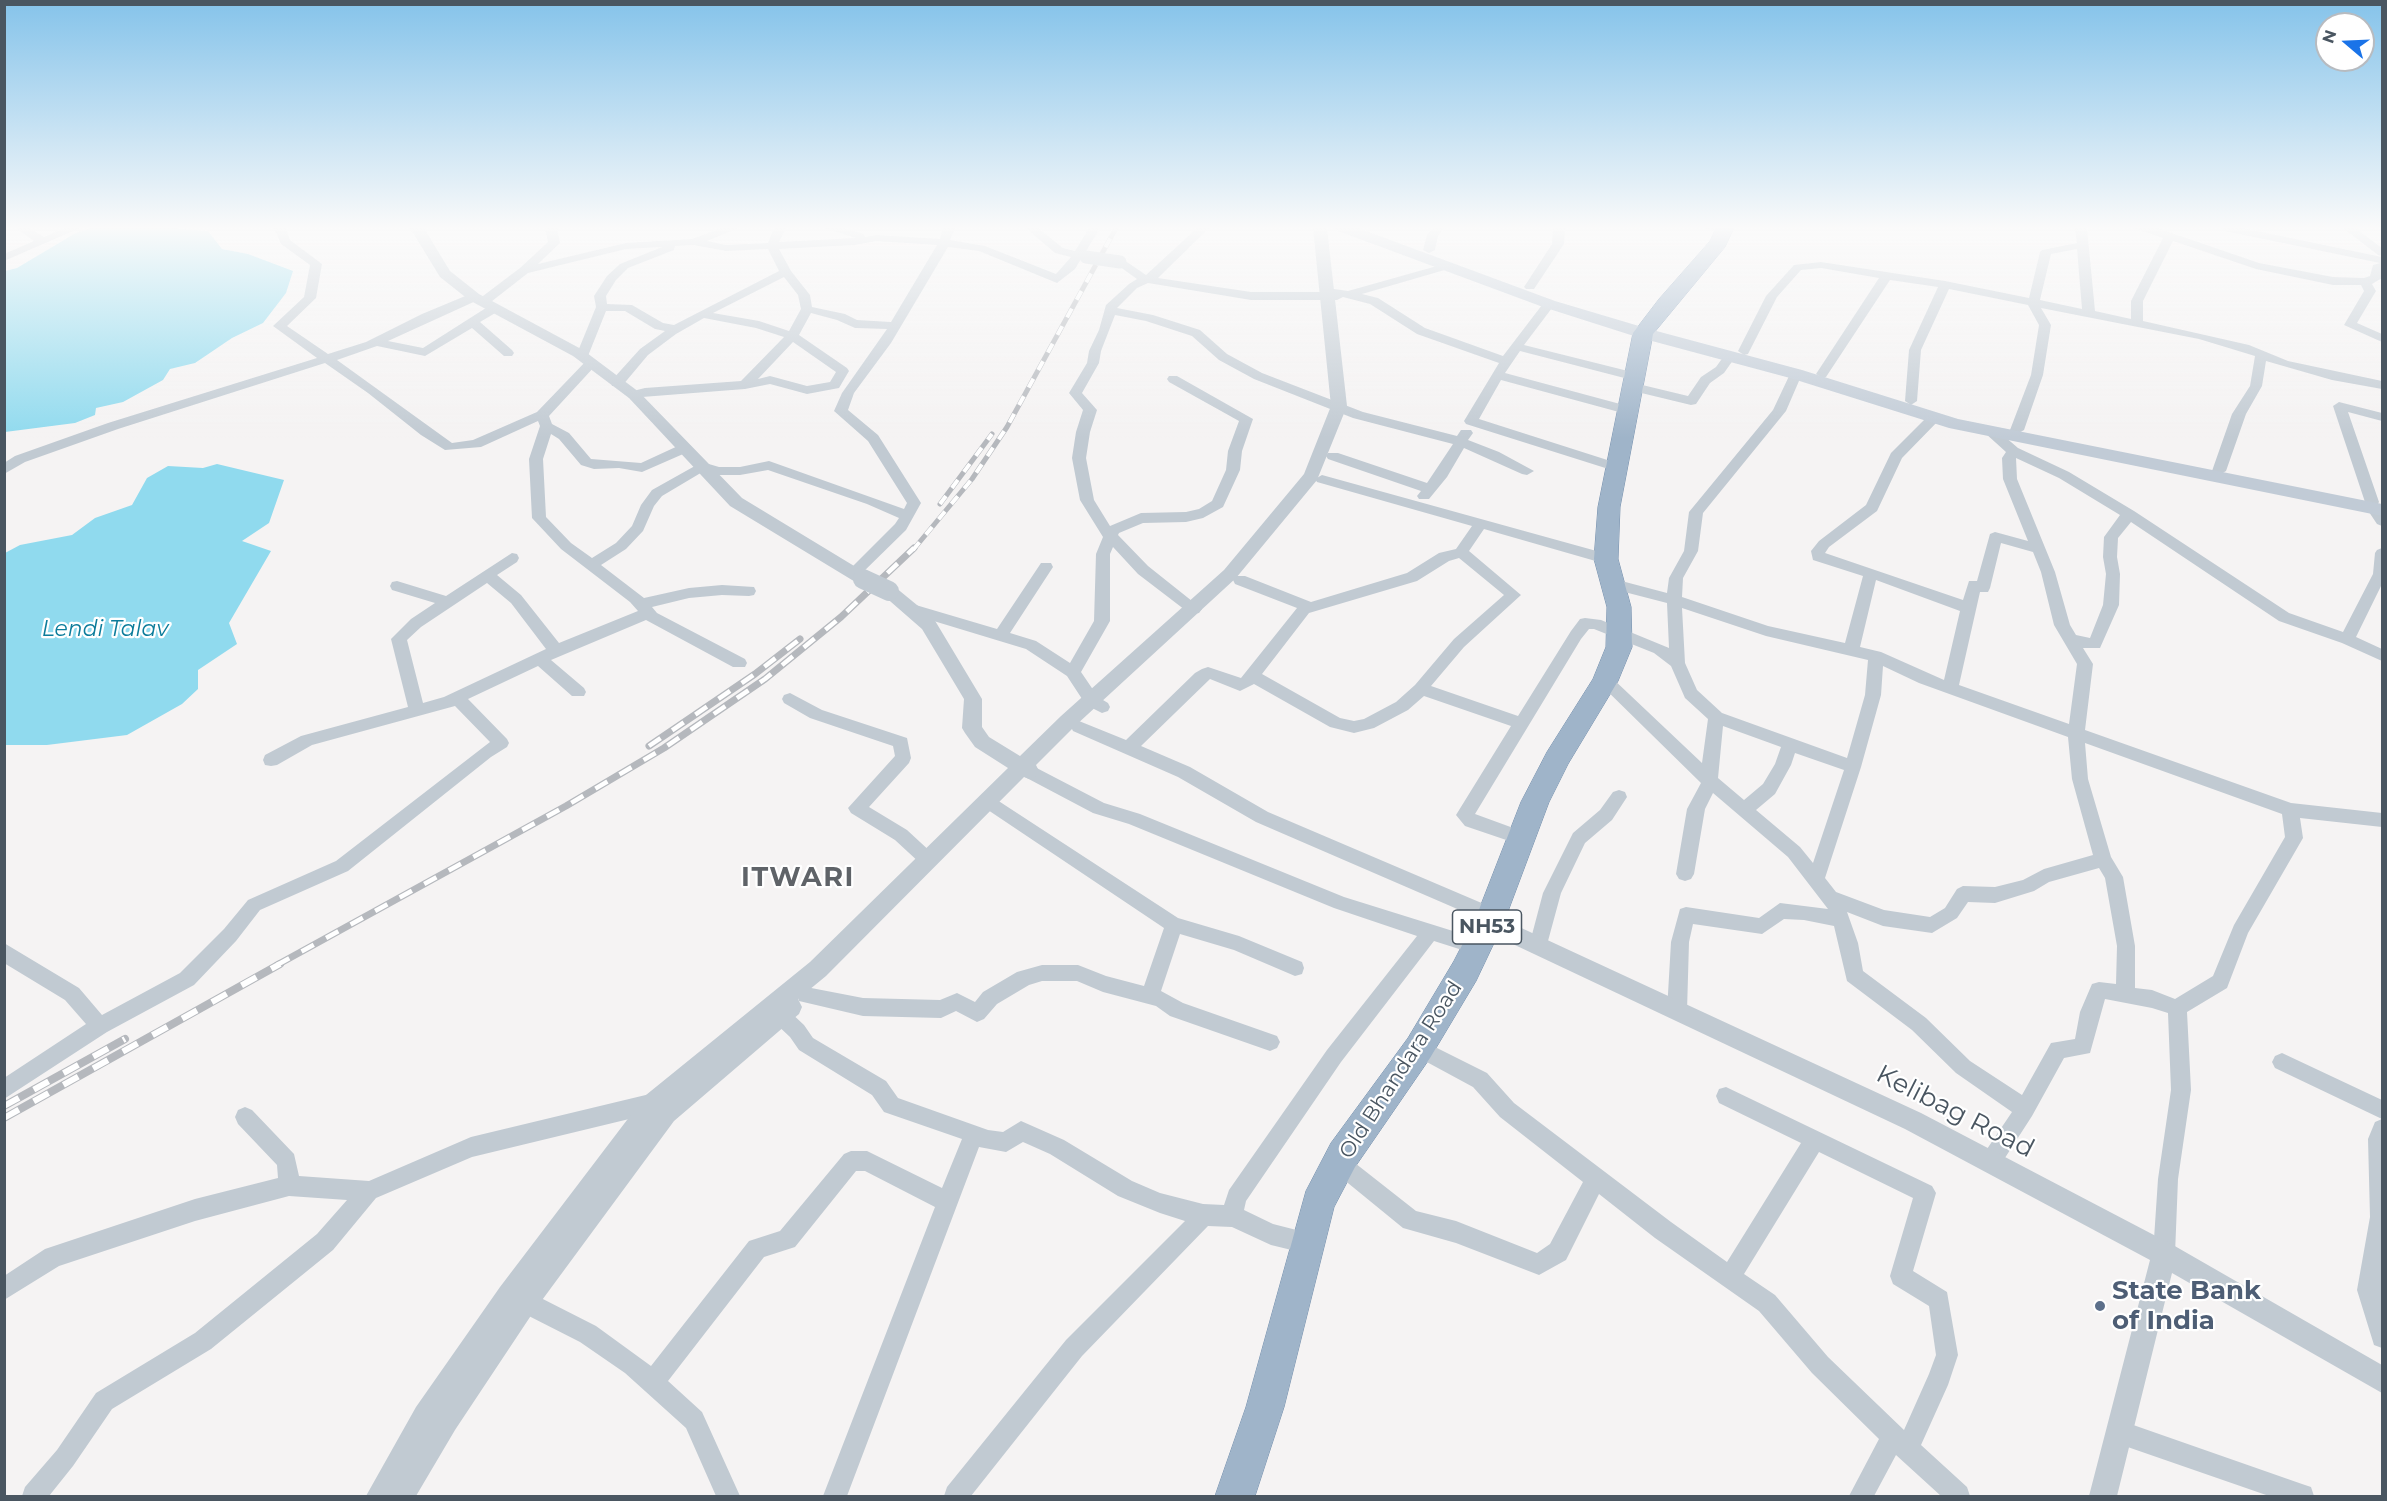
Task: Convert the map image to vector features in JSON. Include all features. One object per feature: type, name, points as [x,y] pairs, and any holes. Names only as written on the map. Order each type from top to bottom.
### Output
[{"type":"highway","points":[[1647,328],[1672,298]]},
{"type":"highway","name":"Old Bhandara Road","points":[[1235,1497],[1265,1407],[1318,1203],[1339,1163],[1419,1048],[1486,928],[1535,802],[1557,759],[1605,681],[1619,647],[1619,607],[1610,571],[1610,507],[1647,328]]},
{"type":"main road","points":[[1532,298],[1822,374],[1911,400],[1989,428],[2017,430],[2219,471],[2379,509]]},
{"type":"main road","points":[[1562,298],[1647,328]]},
{"type":"main road","points":[[1737,353],[1934,418],[2379,509]]},
{"type":"street","points":[[310,298],[279,326],[324,359],[373,390],[426,432],[450,447],[476,444],[545,421]]},
{"type":"street","points":[[477,298],[555,339],[634,395],[736,502],[858,576],[890,591],[928,624],[973,699],[972,728],[982,742],[1025,769],[1100,808],[1340,903],[1430,930],[1486,928]]},
{"type":"street","points":[[5,470],[20,459],[113,426],[375,342],[426,317],[483,303],[489,298]]},
{"type":"street","points":[[600,298],[602,307],[587,360],[545,421],[536,459],[539,518],[566,546],[644,609],[739,663]]},
{"type":"street","points":[[617,383],[644,352],[676,329],[734,298]]},
{"type":"street","points":[[745,386],[792,336],[807,309],[805,298]]},
{"type":"street","points":[[858,576],[901,527],[914,503],[873,438],[841,411],[848,393],[911,298]]},
{"type":"street","points":[[1119,298],[1112,305],[1106,330],[1095,351],[1093,363],[1075,393],[1090,410],[1083,432],[1079,458],[1087,500],[1112,537],[1143,570],[1194,609]]},
{"type":"street","points":[[380,1497],[426,1417],[660,1108],[799,992],[832,972],[894,901],[990,803],[1235,577],[1316,477],[1345,408],[1337,298]]},
{"type":"street","points":[[1358,298],[1374,301],[1421,332],[1506,361]]},
{"type":"street","points":[[1498,375],[1691,401],[1705,380],[1720,370],[1737,353],[1771,298]]},
{"type":"street","points":[[1822,374],[1872,298]]},
{"type":"street","points":[[1911,400],[1915,350],[1939,298]]},
{"type":"street","points":[[2009,298],[2200,336],[2284,364],[2382,385]]},
{"type":"street","points":[[2017,430],[2037,375],[2045,325],[2033,303],[2034,298]]},
{"type":"street","points":[[2088,298],[2089,315]]},
{"type":"street","points":[[2137,325],[2138,298]]},
{"type":"street","points":[[2366,298],[2350,325],[2382,338]]},
{"type":"street","points":[[375,342],[425,352],[473,322],[483,303]]},
{"type":"street","points":[[1417,505],[1461,442],[1506,361],[1549,304]]},
{"type":"street","points":[[602,307],[628,308],[659,326],[676,329]]},
{"type":"street","points":[[807,309],[841,317],[855,324],[894,326]]},
{"type":"street","points":[[1110,310],[1149,318],[1196,333],[1223,357],[1258,376],[1358,415],[1428,431],[1461,442],[1527,471]]},
{"type":"street","points":[[634,395],[645,392],[745,386],[770,380],[807,390],[834,385],[843,371],[792,336],[759,325],[702,314]]},
{"type":"street","points":[[473,322],[508,353]]},
{"type":"street","points":[[1517,347],[1633,392]]},
{"type":"street","points":[[2219,471],[2239,414],[2256,386],[2261,355]]},
{"type":"street","points":[[1796,374],[1779,411],[1696,512],[1691,551],[1676,578],[1674,600],[1677,663],[1691,694],[1716,717],[1853,767]]},
{"type":"street","points":[[1073,672],[1102,621],[1103,554],[1113,530],[1141,518],[1186,517],[1203,513],[1218,504],[1233,470],[1235,451],[1246,419],[1173,379]]},
{"type":"street","points":[[2379,509],[2338,406],[2382,417]]},
{"type":"street","points":[[1934,418],[1896,456],[1872,508],[1824,544],[1818,551],[1818,556],[1968,608]]},
{"type":"street","points":[[545,421],[564,436],[586,462],[594,465],[619,464],[642,468],[685,448]]},
{"type":"street","points":[[1471,421],[1618,468]]},
{"type":"street","points":[[1989,428],[2013,451],[2064,475],[2129,514],[2190,557],[2284,617],[2348,639],[2382,655]]},
{"type":"street","points":[[2013,451],[2009,459],[2010,479],[2039,549],[2062,626],[2085,664],[2076,733],[2080,778],[2103,859],[2114,877],[2126,946],[2125,994]]},
{"type":"street","points":[[1327,455],[1430,489]]},
{"type":"street","points":[[591,565],[621,546],[638,528],[648,505],[657,493],[702,466],[718,471],[740,471],[769,465],[835,490],[872,501],[907,516]]},
{"type":"street","points":[[1316,477],[1481,523],[1610,571],[1674,600],[1766,630],[1876,656],[1925,679],[2290,810],[2382,820]]},
{"type":"street","points":[[2071,640],[2095,644],[2111,605],[2113,574],[2110,557],[2111,537],[2129,514]]},
{"type":"street","points":[[1129,748],[1201,677],[1208,674],[1215,675],[1240,685],[1247,682],[1304,609],[1357,596],[1412,577],[1444,557],[1461,552],[1481,523]]},
{"type":"street","points":[[1950,688],[1974,585],[1983,588],[1995,537],[2039,549]]},
{"type":"street","points":[[1252,675],[1336,723],[1354,727],[1368,724],[1402,706],[1421,689],[1459,643],[1514,595],[1461,552]]},
{"type":"street","points":[[2348,639],[2380,574],[2382,553]]},
{"type":"street","points":[[417,711],[399,639],[416,622],[512,558]]},
{"type":"street","points":[[1000,636],[1046,567]]},
{"type":"street","points":[[1851,650],[1871,573]]},
{"type":"street","points":[[487,575],[516,599],[556,650]]},
{"type":"street","points":[[1235,577],[1310,607]]},
{"type":"street","points":[[1097,704],[1194,609],[1235,577]]},
{"type":"street","points":[[397,586],[448,602]]},
{"type":"street","points":[[271,760],[307,740],[457,698],[644,609],[689,593],[722,590],[749,591]]},
{"type":"street","points":[[909,608],[1031,645],[1073,672],[1097,704]]},
{"type":"street","points":[[1521,838],[1472,821],[1465,815],[1585,623],[1596,624],[1659,649],[1677,663]]},
{"type":"street","points":[[1816,880],[1853,767],[1873,695],[1876,656]]},
{"type":"street","points":[[539,658],[578,692]]},
{"type":"street","points":[[1605,681],[1710,781],[1794,852],[1829,897],[1840,919],[1849,943],[1854,975],[1919,1024],[1964,1067],[2025,1109]]},
{"type":"street","points":[[1421,689],[1521,723]]},
{"type":"street","points":[[4,1090],[100,1026],[187,980],[230,935],[254,905],[342,866],[485,752],[501,743],[457,698]]},
{"type":"street","points":[[790,699],[816,714],[901,742],[903,758],[857,808],[900,835],[931,862]]},
{"type":"street","points":[[1685,874],[1696,809],[1710,781],[1716,717]]},
{"type":"street","points":[[1074,724],[1184,772],[1262,817],[1379,869],[1486,928]]},
{"type":"street","points":[[1744,810],[1769,789],[1783,765],[1790,744]]},
{"type":"street","points":[[1538,946],[1552,893],[1579,838],[1606,815],[1619,797]]},
{"type":"street","points":[[990,803],[1174,925],[1239,944],[1295,968]]},
{"type":"street","points":[[2177,1008],[2220,982],[2240,932],[2268,879],[2294,838],[2290,810]]},
{"type":"street","points":[[1829,897],[1883,918],[1932,925],[1950,913],[1963,894],[1995,895],[2028,886],[2044,876],[2103,859]]},
{"type":"street","points":[[1677,1011],[1680,942],[1686,915],[1762,926],[1780,911],[1804,912],[1840,919]]},
{"type":"street","points":[[1150,996],[1174,925]]},
{"type":"street","name":"Kelibag Road","points":[[1486,928],[1538,946],[1913,1121],[2164,1254],[2382,1380]]},
{"type":"street","points":[[1233,1216],[1236,1197],[1334,1056],[1424,941],[1430,930]]},
{"type":"street","points":[[4,951],[13,959],[72,994],[100,1026]]},
{"type":"street","points":[[799,992],[874,1008],[941,1009],[957,1002],[977,1012],[990,998],[1024,978],[1042,973],[1078,974],[1103,984],[1161,999],[1177,1010],[1270,1042]]},
{"type":"street","points":[[1987,1159],[1994,1157],[2025,1109],[2058,1050],[2084,1047],[2090,1012],[2100,990],[2152,999],[2177,1008]]},
{"type":"street","points":[[34,1497],[65,1458],[104,1401],[203,1341],[325,1242],[369,1191],[471,1147],[660,1108],[781,1016],[799,992]]},
{"type":"street","points":[[2103,1497],[2164,1254],[2168,1179],[2181,1090],[2177,1008]]},
{"type":"street","points":[[781,1016],[796,1030],[806,1044],[879,1088],[891,1105],[974,1133],[985,1139],[1006,1142],[1021,1131],[1057,1147],[1125,1189],[1160,1203],[1203,1215],[1233,1216],[1270,1233],[1308,1243]]},
{"type":"street","points":[[1419,1048],[1480,1080],[1507,1110],[1596,1179],[1767,1303],[1820,1365],[1958,1497]]},
{"type":"street","points":[[2282,1062],[2382,1110]]},
{"type":"street","points":[[1726,1096],[1925,1193],[1900,1276],[1939,1300],[1947,1355],[1940,1377],[1900,1443],[1861,1497]]},
{"type":"street","points":[[245,1117],[286,1161],[289,1186]]},
{"type":"street","points":[[2382,1129],[2378,1139],[2380,1217],[2375,1289],[2382,1337]]},
{"type":"street","points":[[835,1497],[974,1133]]},
{"type":"street","points":[[1730,1277],[1815,1140]]},
{"type":"street","points":[[652,1383],[757,1249],[787,1239],[851,1161],[867,1161],[947,1202]]},
{"type":"street","points":[[1339,1163],[1411,1220],[1456,1232],[1539,1264],[1558,1252],[1596,1179]]},
{"type":"street","points":[[4,1288],[53,1257],[195,1210],[289,1186],[369,1191]]},
{"type":"street","points":[[956,1496],[1074,1348],[1191,1230],[1203,1215]]},
{"type":"street","points":[[517,1299],[588,1334],[633,1365],[694,1420],[728,1497]]},
{"type":"street","points":[[400,1497],[517,1299]]},
{"type":"street","points":[[2120,1432],[2302,1497]]},
{"type":"water","points":[[5,298],[282,298],[263,323],[232,338],[195,363],[170,369],[163,380],[123,402],[96,408],[95,415],[75,423],[5,432]]},
{"type":"water","name":"Lendi Talav","points":[[217,464],[284,480],[269,523],[242,541],[271,551],[229,623],[237,644],[198,670],[198,689],[182,704],[127,735],[47,745],[5,745],[5,553],[20,545],[72,535],[95,518],[132,505],[147,478],[168,466],[203,468]]},
{"type":"railway","points":[[913,550],[972,479],[1007,427],[1078,298]]},
{"type":"railway","points":[[940,504],[992,434]]},
{"type":"railway","points":[[277,965],[566,806],[664,748],[765,679],[841,617],[914,548]]},
{"type":"railway","points":[[649,746],[755,674],[800,639]]},
{"type":"railway","points":[[4,1118],[280,964]]},
{"type":"railway","points":[[4,1106],[125,1039]]},
{"type":"place","name":"State Bank of India","points":[[2100,1306]]},
{"type":"district","name":"ITWARI","points":[[798,878]]}]
